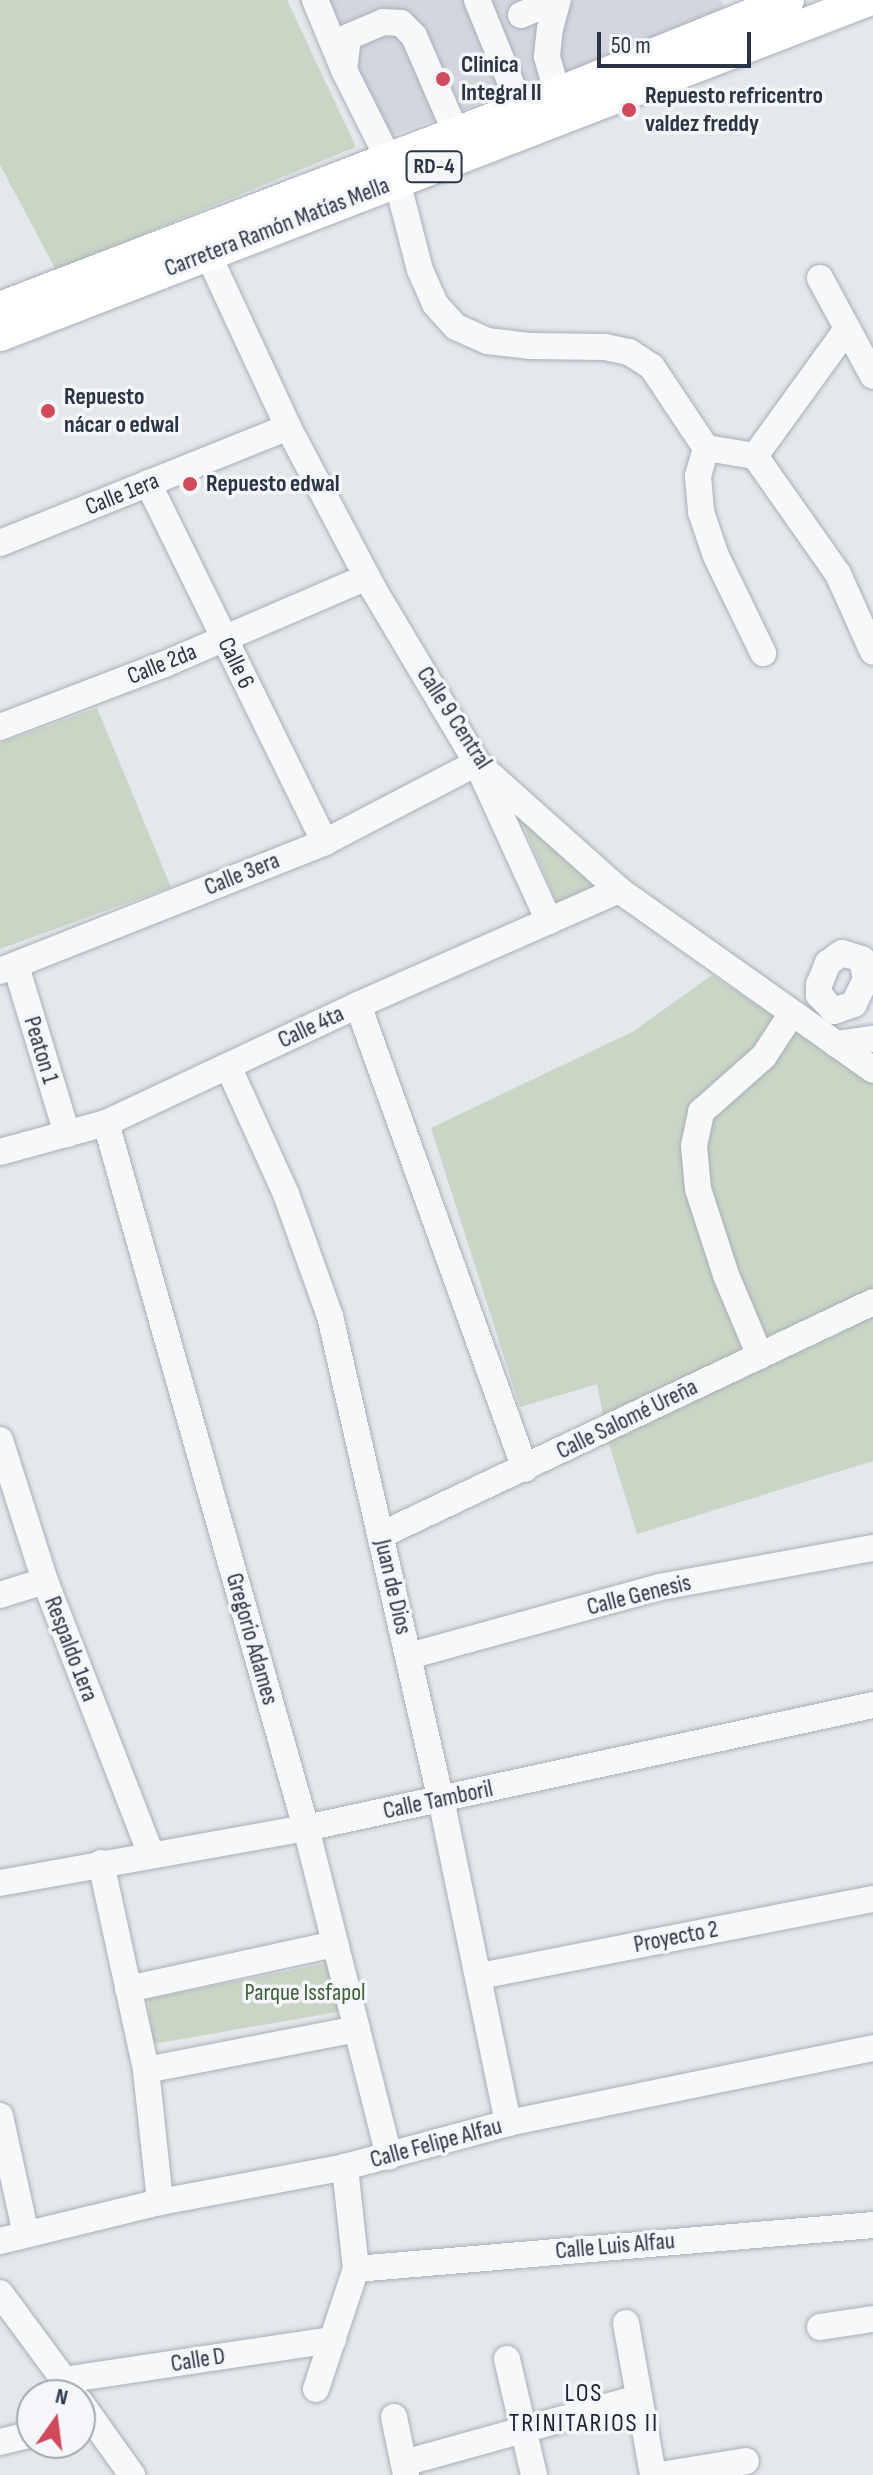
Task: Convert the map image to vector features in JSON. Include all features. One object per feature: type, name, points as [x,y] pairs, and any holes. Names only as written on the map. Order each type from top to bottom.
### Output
[{"type":"main road","name":"Carretera Ramón Matías Mella","points":[[392,170],[456,133],[788,0]]},
{"type":"main road","name":"Carretera Ramón Matías Mella","points":[[0,308],[203,242],[392,170],[868,0]]},
{"type":"main road","name":"Carretera Ramón Matías Mella","points":[[0,335],[203,242]]},
{"type":"street","points":[[315,0],[344,70],[392,170],[420,270],[435,304],[456,327],[487,341],[530,346],[605,347],[629,352],[652,367],[706,448],[755,456],[838,574],[873,652]]},
{"type":"street","points":[[332,0],[348,37],[344,70]]},
{"type":"street","points":[[477,0],[521,108]]},
{"type":"street","points":[[521,15],[558,0]]},
{"type":"street","points":[[557,92],[547,56],[558,0]]},
{"type":"street","points":[[348,37],[383,22],[393,21],[408,28],[456,133]]},
{"type":"street","name":"Calle 9 Central","points":[[203,242],[288,427],[367,577],[477,763],[619,890],[792,1013],[830,1029],[873,1070]]},
{"type":"street","points":[[820,278],[873,376]]},
{"type":"street","points":[[755,456],[847,329]]},
{"type":"street","name":"Calle 1era","points":[[0,543],[288,427]]},
{"type":"street","points":[[706,448],[698,476],[701,512],[716,556],[763,653]]},
{"type":"street","name":"Calle 6","points":[[148,483],[325,842]]},
{"type":"street","name":"Calle 2da","points":[[0,727],[367,577]]},
{"type":"street","points":[[477,763],[549,921]]},
{"type":"street","name":"Calle 3era","points":[[8,969],[325,842],[477,763]]},
{"type":"street","name":"Calle 4ta","points":[[0,1152],[106,1123],[358,1005],[619,890]]},
{"type":"street","name":"Peaton 1","points":[[8,969],[67,1134]]},
{"type":"street","points":[[358,1005],[525,1469]]},
{"type":"street","points":[[760,1356],[726,1275],[698,1189],[694,1146],[701,1112],[764,1056],[792,1013]]},
{"type":"street","points":[[830,1029],[873,1039]]},
{"type":"street","name":"Juan de Dios","points":[[228,1066],[286,1194],[330,1316],[441,1799],[508,2123]]},
{"type":"street","name":"Gregorio Adames","points":[[106,1123],[306,1828],[389,2157]]},
{"type":"street","name":"Calle Salomé Ureña","points":[[381,1535],[873,1302]]},
{"type":"street","name":"Respaldo 1era","points":[[0,1440],[45,1581],[151,1854]]},
{"type":"street","name":"Calle Genesis","points":[[409,1656],[660,1587],[873,1548]]},
{"type":"street","points":[[0,1595],[45,1581]]},
{"type":"street","name":"Calle Tamboril","points":[[0,1883],[306,1828],[873,1705]]},
{"type":"street","points":[[101,1863],[146,2070],[160,2202]]},
{"type":"street","name":"Proyecto 2","points":[[480,1976],[873,1899]]},
{"type":"street","points":[[128,1989],[335,1944]]},
{"type":"street","points":[[146,2070],[357,2029]]},
{"type":"street","name":"Calle Felipe Alfau","points":[[0,2241],[160,2202],[389,2157],[508,2123],[873,2048]]},
{"type":"street","points":[[0,2116],[26,2234]]},
{"type":"street","points":[[316,2389],[356,2269],[345,2167]]},
{"type":"street","name":"Calle Luis Alfau","points":[[356,2269],[873,2225]]},
{"type":"street","points":[[0,2293],[63,2379]]},
{"type":"street","points":[[820,2327],[873,2319]]},
{"type":"street","points":[[626,2323],[653,2475]]},
{"type":"street","name":"Calle D","points":[[96,2383],[333,2340]]},
{"type":"street","points":[[507,2359],[534,2475]]},
{"type":"street","points":[[394,2417],[405,2469],[523,2429],[639,2398]]},
{"type":"street","points":[[96,2430],[132,2475]]},
{"type":"street","points":[[660,2475],[746,2461]]},
{"type":"shaded area","name":"Clinica Integral II","points":[[299,0],[721,0],[727,14],[368,144]]},
{"type":"green space","points":[[0,0],[287,0],[356,147],[56,270],[0,165]]},
{"type":"green space","points":[[97,708],[171,887],[0,949],[0,743]]},
{"type":"green space","points":[[515,806],[606,888],[560,910]]},
{"type":"green space","points":[[712,975],[873,1083],[873,1461],[637,1534],[608,1441],[597,1384],[520,1407],[431,1128],[634,1031]]},
{"type":"green space","name":"Parque Issfapol","points":[[327,1963],[343,2011],[153,2044],[148,1999]]},
{"type":"place","name":"Clinica Integral II","points":[[443,79]]},
{"type":"place","name":"Repuesto refricentro valdez freddy","points":[[629,110]]},
{"type":"place","name":"Repuesto nácar o edwal","points":[[48,411]]},
{"type":"place","name":"Repuesto edwal","points":[[190,484]]},
{"type":"district","name":"LOS TRINITARIOS II","points":[[584,2409]]}]
